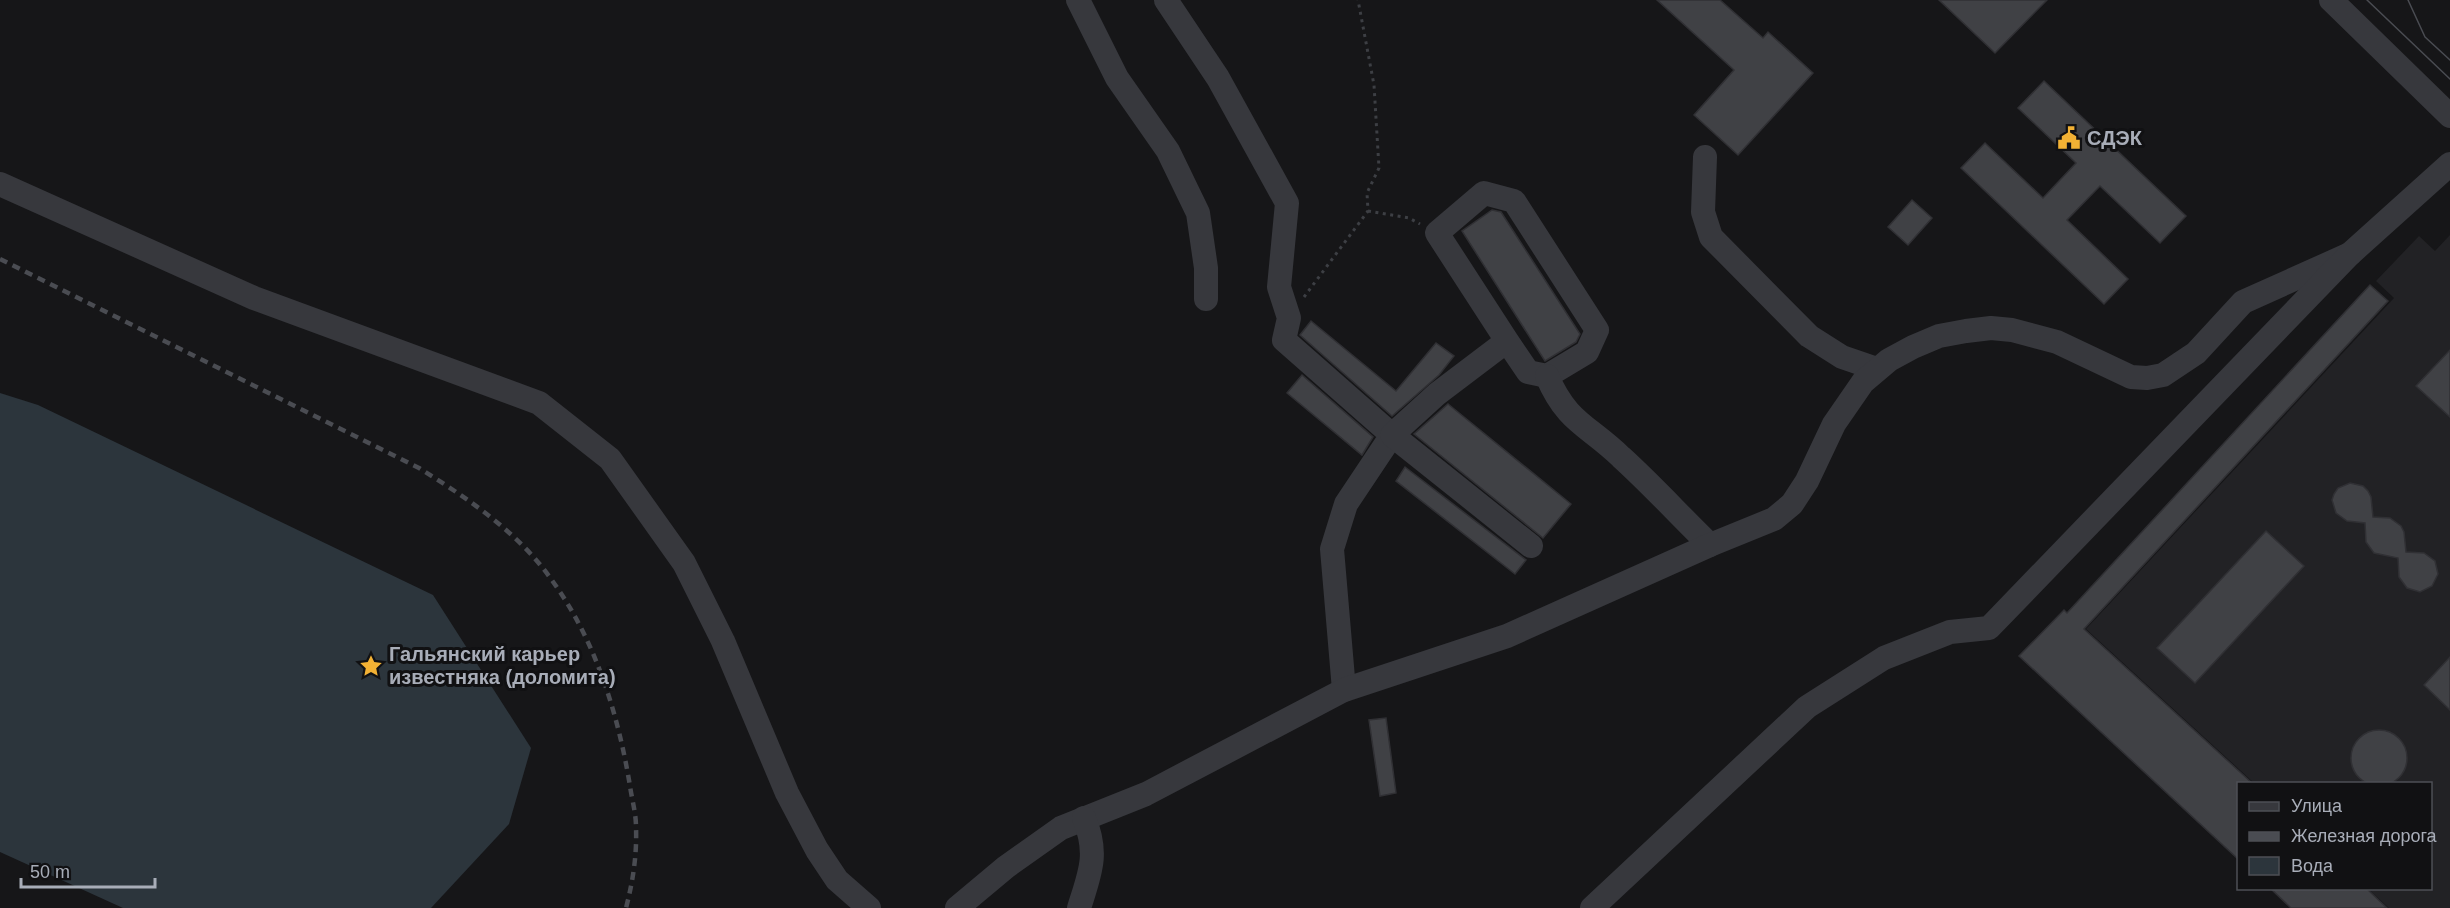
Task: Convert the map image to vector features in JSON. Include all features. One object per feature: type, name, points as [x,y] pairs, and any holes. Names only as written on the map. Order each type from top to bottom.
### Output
[{"type":"street","points":[[1078,0],[1117,78],[1168,151],[1198,213],[1206,268],[1206,299]]},
{"type":"street","points":[[1166,0],[1218,78],[1287,203],[1279,287],[1286,329],[1392,435],[1531,546]]},
{"type":"street","points":[[2331,0],[2450,116]]},
{"type":"street","points":[[1705,157],[1703,212],[1711,237],[1809,336],[1842,357],[1877,369]]},
{"type":"street","points":[[1592,908],[1807,706],[1884,658],[1950,632],[1989,628],[2350,254],[2450,164]]},
{"type":"street","points":[[0,184],[254,298],[539,404],[610,459],[684,563],[723,641],[787,793],[816,850],[837,880],[869,908]]},
{"type":"street","points":[[1484,193],[1514,201],[1597,330],[1587,352],[1547,376],[1528,372],[1437,233],[1484,193]]},
{"type":"street","points":[[957,908],[1061,828],[1136,798],[1201,767],[1344,690],[1507,636],[1710,545],[1774,519],[1792,504],[1807,481],[1834,424],[1863,382],[1889,360],[1939,336],[1991,328],[2012,330],[2057,342],[2131,377],[2147,378],[2163,375],[2196,353],[2243,302],[2350,254]]},
{"type":"street","points":[[1344,690],[1332,549],[1346,504],[1392,435],[1437,394],[1507,341]]},
{"type":"street","points":[[1547,376],[1556,396],[1571,417],[1619,455],[1710,545]]},
{"type":"street","points":[[1079,908],[1092,859],[1092,837],[1084,818]]},
{"type":"path","points":[[1286,329],[1368,211],[1367,193],[1379,168],[1374,85],[1358,0]]},
{"type":"path","points":[[1368,211],[1409,218],[1437,233]]},
{"type":"shaded area","points":[[2450,235],[2450,908],[2389,908],[2369,890],[2432,890],[2432,782],[2253,782],[2086,629],[2394,298],[2376,281],[2419,236],[2435,251]]},
{"type":"water","points":[[0,393],[38,405],[433,595],[531,748],[509,824],[431,908],[123,908],[0,852]]},
{"type":"building","points":[[1657,0],[1720,0],[1763,38],[1768,32],[1813,73],[1738,155],[1694,115],[1734,70]]},
{"type":"building","points":[[1939,0],[2047,0],[1995,53]]},
{"type":"building","points":[[2044,81],[2186,216],[2160,243],[2100,186],[2067,220],[2128,279],[2104,304],[1961,168],[1985,143],[2043,198],[2076,163],[2018,108]]},
{"type":"building","points":[[1912,200],[1932,218],[1908,245],[1888,227]]},
{"type":"building","points":[[1492,210],[1501,212],[1580,334],[1576,342],[1545,361],[1462,231]]},
{"type":"building","points":[[2370,285],[2388,301],[2084,629],[2251,782],[2237,782],[2237,858],[2019,656],[2064,610],[2067,613]]},
{"type":"building","points":[[1311,321],[1396,391],[1436,343],[1454,356],[1439,375],[1392,416],[1300,335]]},
{"type":"building","points":[[2450,350],[2450,417],[2416,386]]},
{"type":"building","points":[[1302,375],[1373,437],[1362,455],[1287,393]]},
{"type":"building","points":[[1448,404],[1571,504],[1543,538],[1414,434]]},
{"type":"building","points":[[1405,467],[1526,560],[1515,574],[1396,481]]},
{"type":"building","points":[[2350,483],[2363,486],[2368,491],[2371,497],[2373,517],[2390,518],[2401,526],[2404,532],[2406,552],[2424,553],[2435,561],[2438,574],[2432,586],[2420,592],[2407,588],[2399,577],[2398,558],[2374,553],[2366,542],[2365,523],[2347,521],[2336,513],[2332,500],[2334,494],[2338,488]]},
{"type":"building","points":[[2266,531],[2304,566],[2195,683],[2157,648]]},
{"type":"building","points":[[2450,657],[2450,710],[2424,685]]},
{"type":"building","points":[[1386,718],[1396,793],[1380,796],[1369,720]]},
{"type":"building","points":[[2379,730],[2390,732],[2399,738],[2406,753],[2405,769],[2399,778],[2393,782],[2365,782],[2359,778],[2353,769],[2351,758],[2353,747],[2359,738],[2368,732]]},
{"type":"building","points":[[2272,890],[2368,890],[2387,908],[2291,908]]},
{"type":"tram line","points":[[2367,0],[2450,79]]},
{"type":"tram line","points":[[2408,0],[2425,37],[2450,60]]},
{"type":"railway","points":[[0,259],[419,468],[491,517],[523,546],[551,579],[580,626],[602,678],[619,731],[636,822],[634,868],[626,908]]},
{"type":"place","name":"СДЭК","points":[[2069,138]]},
{"type":"place","name":"Гальянский карьер известняка (доломита)","points":[[371,666]]}]
